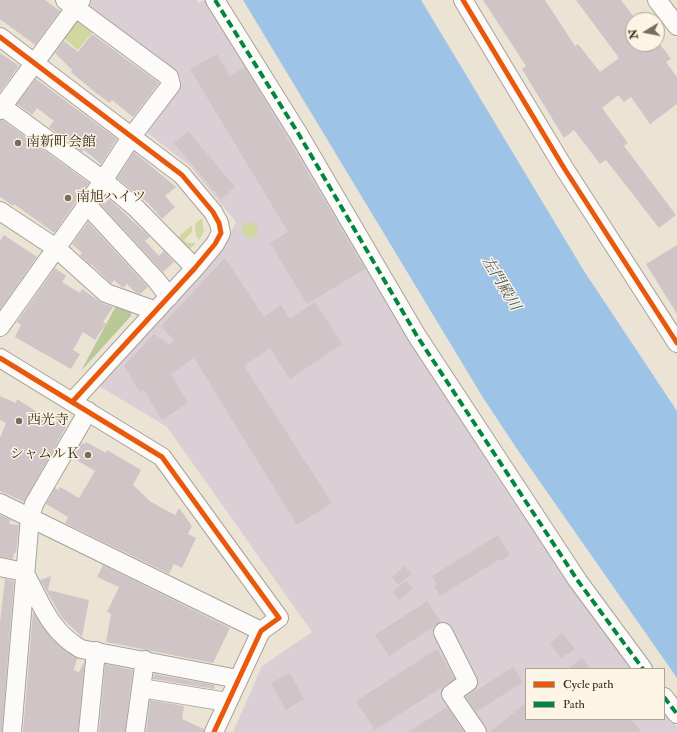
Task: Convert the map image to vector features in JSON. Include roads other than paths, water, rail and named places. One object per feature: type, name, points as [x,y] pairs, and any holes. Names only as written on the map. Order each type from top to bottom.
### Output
[{"type":"street","points":[[215,0],[298,133],[417,336],[578,581],[642,668]]},
{"type":"street","points":[[463,0],[564,168],[677,343]]},
{"type":"street","points":[[657,0],[677,26]]},
{"type":"street","points":[[0,327],[87,205],[103,180],[132,136],[169,89],[171,80],[169,77],[74,3],[1,107],[103,180],[135,207],[195,268]]},
{"type":"street","points":[[0,37],[182,175],[213,212],[219,223],[221,233],[195,268],[73,401]]},
{"type":"street","points":[[87,205],[157,281],[169,297]]},
{"type":"street","points":[[0,211],[56,248],[106,293],[156,312]]},
{"type":"street","points":[[0,358],[73,401],[162,457],[279,618],[262,631],[238,678],[214,732]]},
{"type":"street","points":[[12,732],[24,572],[30,517],[34,504],[88,411]]},
{"type":"street","points":[[0,503],[262,631]]},
{"type":"street","points":[[0,567],[24,572]]},
{"type":"street","points":[[24,572],[45,614],[60,634],[81,649],[238,678]]},
{"type":"street","points":[[443,632],[468,682],[451,694],[477,732]]},
{"type":"street","points":[[88,732],[96,651]]},
{"type":"street","points":[[135,732],[145,660]]},
{"type":"street","points":[[141,688],[227,702]]},
{"type":"street","points":[[665,697],[677,714]]},
{"type":"water","name":"左門殿川","points":[[243,0],[421,0],[584,271],[677,411],[677,678],[517,449],[482,396]]},
{"type":"place","name":"南新町会館","points":[[18,143]]},
{"type":"place","name":"南旭ハイツ","points":[[68,198]]},
{"type":"place","name":"西光寺","points":[[19,421]]},
{"type":"place","name":"シャムルＫ","points":[[88,455]]}]
